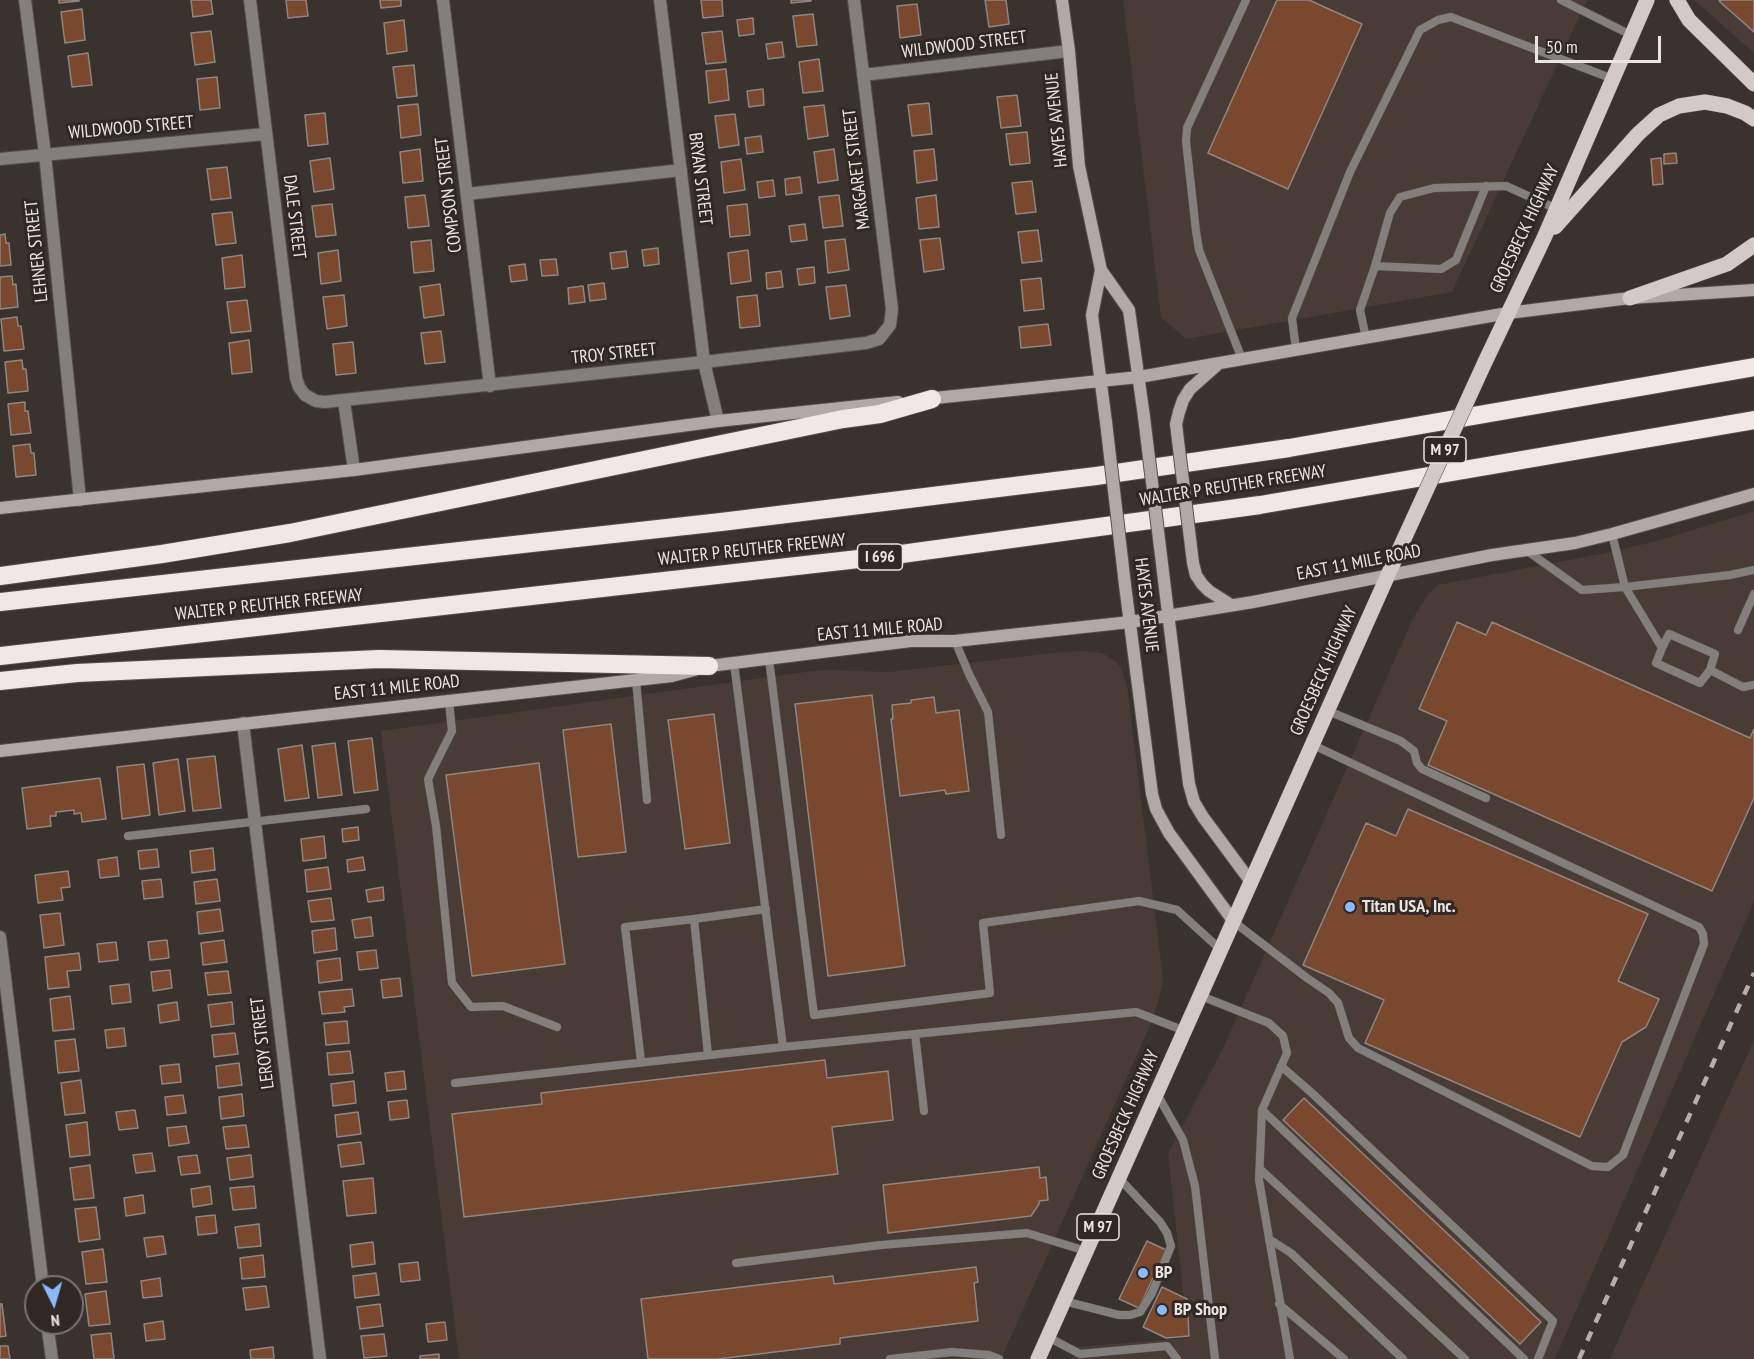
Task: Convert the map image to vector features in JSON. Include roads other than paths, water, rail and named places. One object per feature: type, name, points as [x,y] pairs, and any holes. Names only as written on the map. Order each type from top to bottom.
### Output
[{"type":"highway","name":"WALTER P REUTHER FREEWAY","points":[[0,602],[721,522],[1073,480],[1289,448],[1754,367]]},
{"type":"highway","points":[[0,576],[214,546],[290,532],[822,423],[880,414],[932,399]]},
{"type":"highway","name":"WALTER P REUTHER FREEWAY","points":[[0,656],[894,555],[1260,505],[1754,420]]},
{"type":"highway","points":[[0,681],[77,673],[379,659],[709,666]]},
{"type":"main road","name":"HAYES AVENUE","points":[[1062,0],[1079,166],[1101,270],[1129,310],[1189,784],[1194,802],[1203,817],[1251,882]]},
{"type":"main road","name":"GROESBECK HIGHWAY","points":[[1038,1359],[1404,539],[1557,209],[1647,0]]},
{"type":"main road","points":[[1677,0],[1689,20],[1754,84]]},
{"type":"main road","points":[[1544,238],[1638,134],[1659,115],[1679,106],[1705,102],[1727,106],[1754,119]]},
{"type":"main road","points":[[1630,298],[1727,264],[1754,245]]},
{"type":"main road","name":"HAYES AVENUE","points":[[1101,270],[1092,315],[1152,794],[1156,809],[1169,833],[1234,922]]},
{"type":"main road","points":[[0,508],[354,470],[718,421],[1139,378],[1508,313],[1630,298],[1754,291]]},
{"type":"main road","points":[[1218,364],[1191,388],[1179,412],[1176,424],[1196,575],[1209,591],[1231,605]]},
{"type":"main road","name":"EAST 11 MILE ROAD","points":[[0,751],[672,676],[709,666],[911,641],[954,641],[1130,622],[1387,577],[1492,555],[1575,543],[1754,494]]},
{"type":"street","name":"LEHNER STREET","points":[[25,0],[45,154],[80,500]]},
{"type":"street","name":"DALE STREET","points":[[250,0],[296,378],[305,395],[316,401],[344,401]]},
{"type":"street","name":"COMPSON STREET","points":[[443,0],[490,386]]},
{"type":"street","name":"BRYAN STREET","points":[[660,0],[704,362],[718,421]]},
{"type":"street","name":"MARGARET STREET","points":[[854,0],[892,309],[890,325],[885,333]]},
{"type":"street","name":"WILDWOOD STREET","points":[[863,75],[1069,51]]},
{"type":"street","name":"WILDWOOD STREET","points":[[0,159],[266,134]]},
{"type":"street","points":[[467,194],[681,170]]},
{"type":"street","name":"TROY STREET","points":[[344,401],[873,342],[885,333]]},
{"type":"street","points":[[344,401],[354,470]]},
{"type":"street","name":"LEROY STREET","points":[[243,723],[320,1359]]},
{"type":"street","points":[[0,937],[42,1275]]},
{"type":"street","points":[[48,1335],[51,1359]]},
{"type":"lane","points":[[1242,359],[1199,250],[1186,141],[1187,128],[1246,0]]},
{"type":"lane","points":[[1561,0],[1631,35]]},
{"type":"lane","points":[[1296,350],[1292,318],[1350,172],[1420,30],[1438,20],[1451,17],[1613,79]]},
{"type":"lane","points":[[1375,266],[1442,269],[1456,260],[1486,186]]},
{"type":"lane","points":[[1366,338],[1360,310],[1390,213],[1400,197],[1434,188],[1506,186],[1557,209]]},
{"type":"lane","points":[[1612,534],[1625,587],[1662,648]]},
{"type":"lane","points":[[1526,550],[1582,590],[1730,575],[1754,570]]},
{"type":"lane","points":[[1738,630],[1754,594]]},
{"type":"lane","points":[[1669,634],[1715,654],[1710,670],[1700,683],[1656,663],[1662,648],[1669,634]]},
{"type":"lane","points":[[954,641],[988,712],[1001,835]]},
{"type":"lane","points":[[769,659],[814,1015],[990,993],[983,923],[1139,901],[1177,910],[1221,950]]},
{"type":"lane","points":[[734,663],[783,1047]]},
{"type":"lane","points":[[1710,670],[1743,687],[1754,685]]},
{"type":"lane","points":[[636,680],[646,800]]},
{"type":"lane","points":[[449,701],[452,731],[428,779],[436,826],[452,983],[471,1007],[503,1006],[556,1026]]},
{"type":"lane","points":[[1328,711],[1401,741],[1414,751],[1417,763],[1422,769],[1486,798]]},
{"type":"lane","points":[[1234,922],[1329,993],[1338,1003],[1349,1038],[1358,1048],[1592,1166],[1608,1167],[1623,1155],[1704,945],[1703,934],[1699,927],[1313,745]]},
{"type":"lane","points":[[128,836],[366,809]]},
{"type":"lane","points":[[641,1061],[625,927],[766,909]]},
{"type":"lane","points":[[694,918],[708,1054]]},
{"type":"lane","points":[[1201,996],[1269,1023],[1283,1036],[1287,1053],[1262,1110],[1259,1180],[1290,1359]]},
{"type":"lane","points":[[455,1083],[708,1054],[1136,1012],[1185,1031]]},
{"type":"lane","points":[[915,1034],[924,1111]]},
{"type":"lane","points":[[1281,1066],[1553,1321],[1538,1359]]},
{"type":"lane","points":[[1157,1094],[1183,1140],[1193,1178],[1215,1359]]},
{"type":"lane","points":[[1262,1110],[1524,1359]]},
{"type":"lane","points":[[1260,1169],[1465,1359]]},
{"type":"lane","points":[[1064,1300],[1119,1315],[1130,1315],[1140,1312],[1152,1293],[1171,1246],[1160,1222],[1119,1178]]},
{"type":"lane","points":[[736,1263],[881,1245],[1027,1233],[1086,1251]]},
{"type":"lane","points":[[1269,1239],[1291,1253],[1403,1359]]},
{"type":"lane","points":[[1279,1304],[1344,1359]]},
{"type":"lane","points":[[1048,1337],[1080,1354],[1167,1346],[1177,1359]]},
{"type":"lane","points":[[890,1359],[952,1352],[989,1355],[999,1359]]},
{"type":"railway","points":[[1579,1359],[1754,973]]},
{"type":"place","name":"Titan USA, Inc.","points":[[1350,907]]},
{"type":"place","name":"BP","points":[[1143,1273]]},
{"type":"place","name":"BP Shop","points":[[1162,1310]]}]
